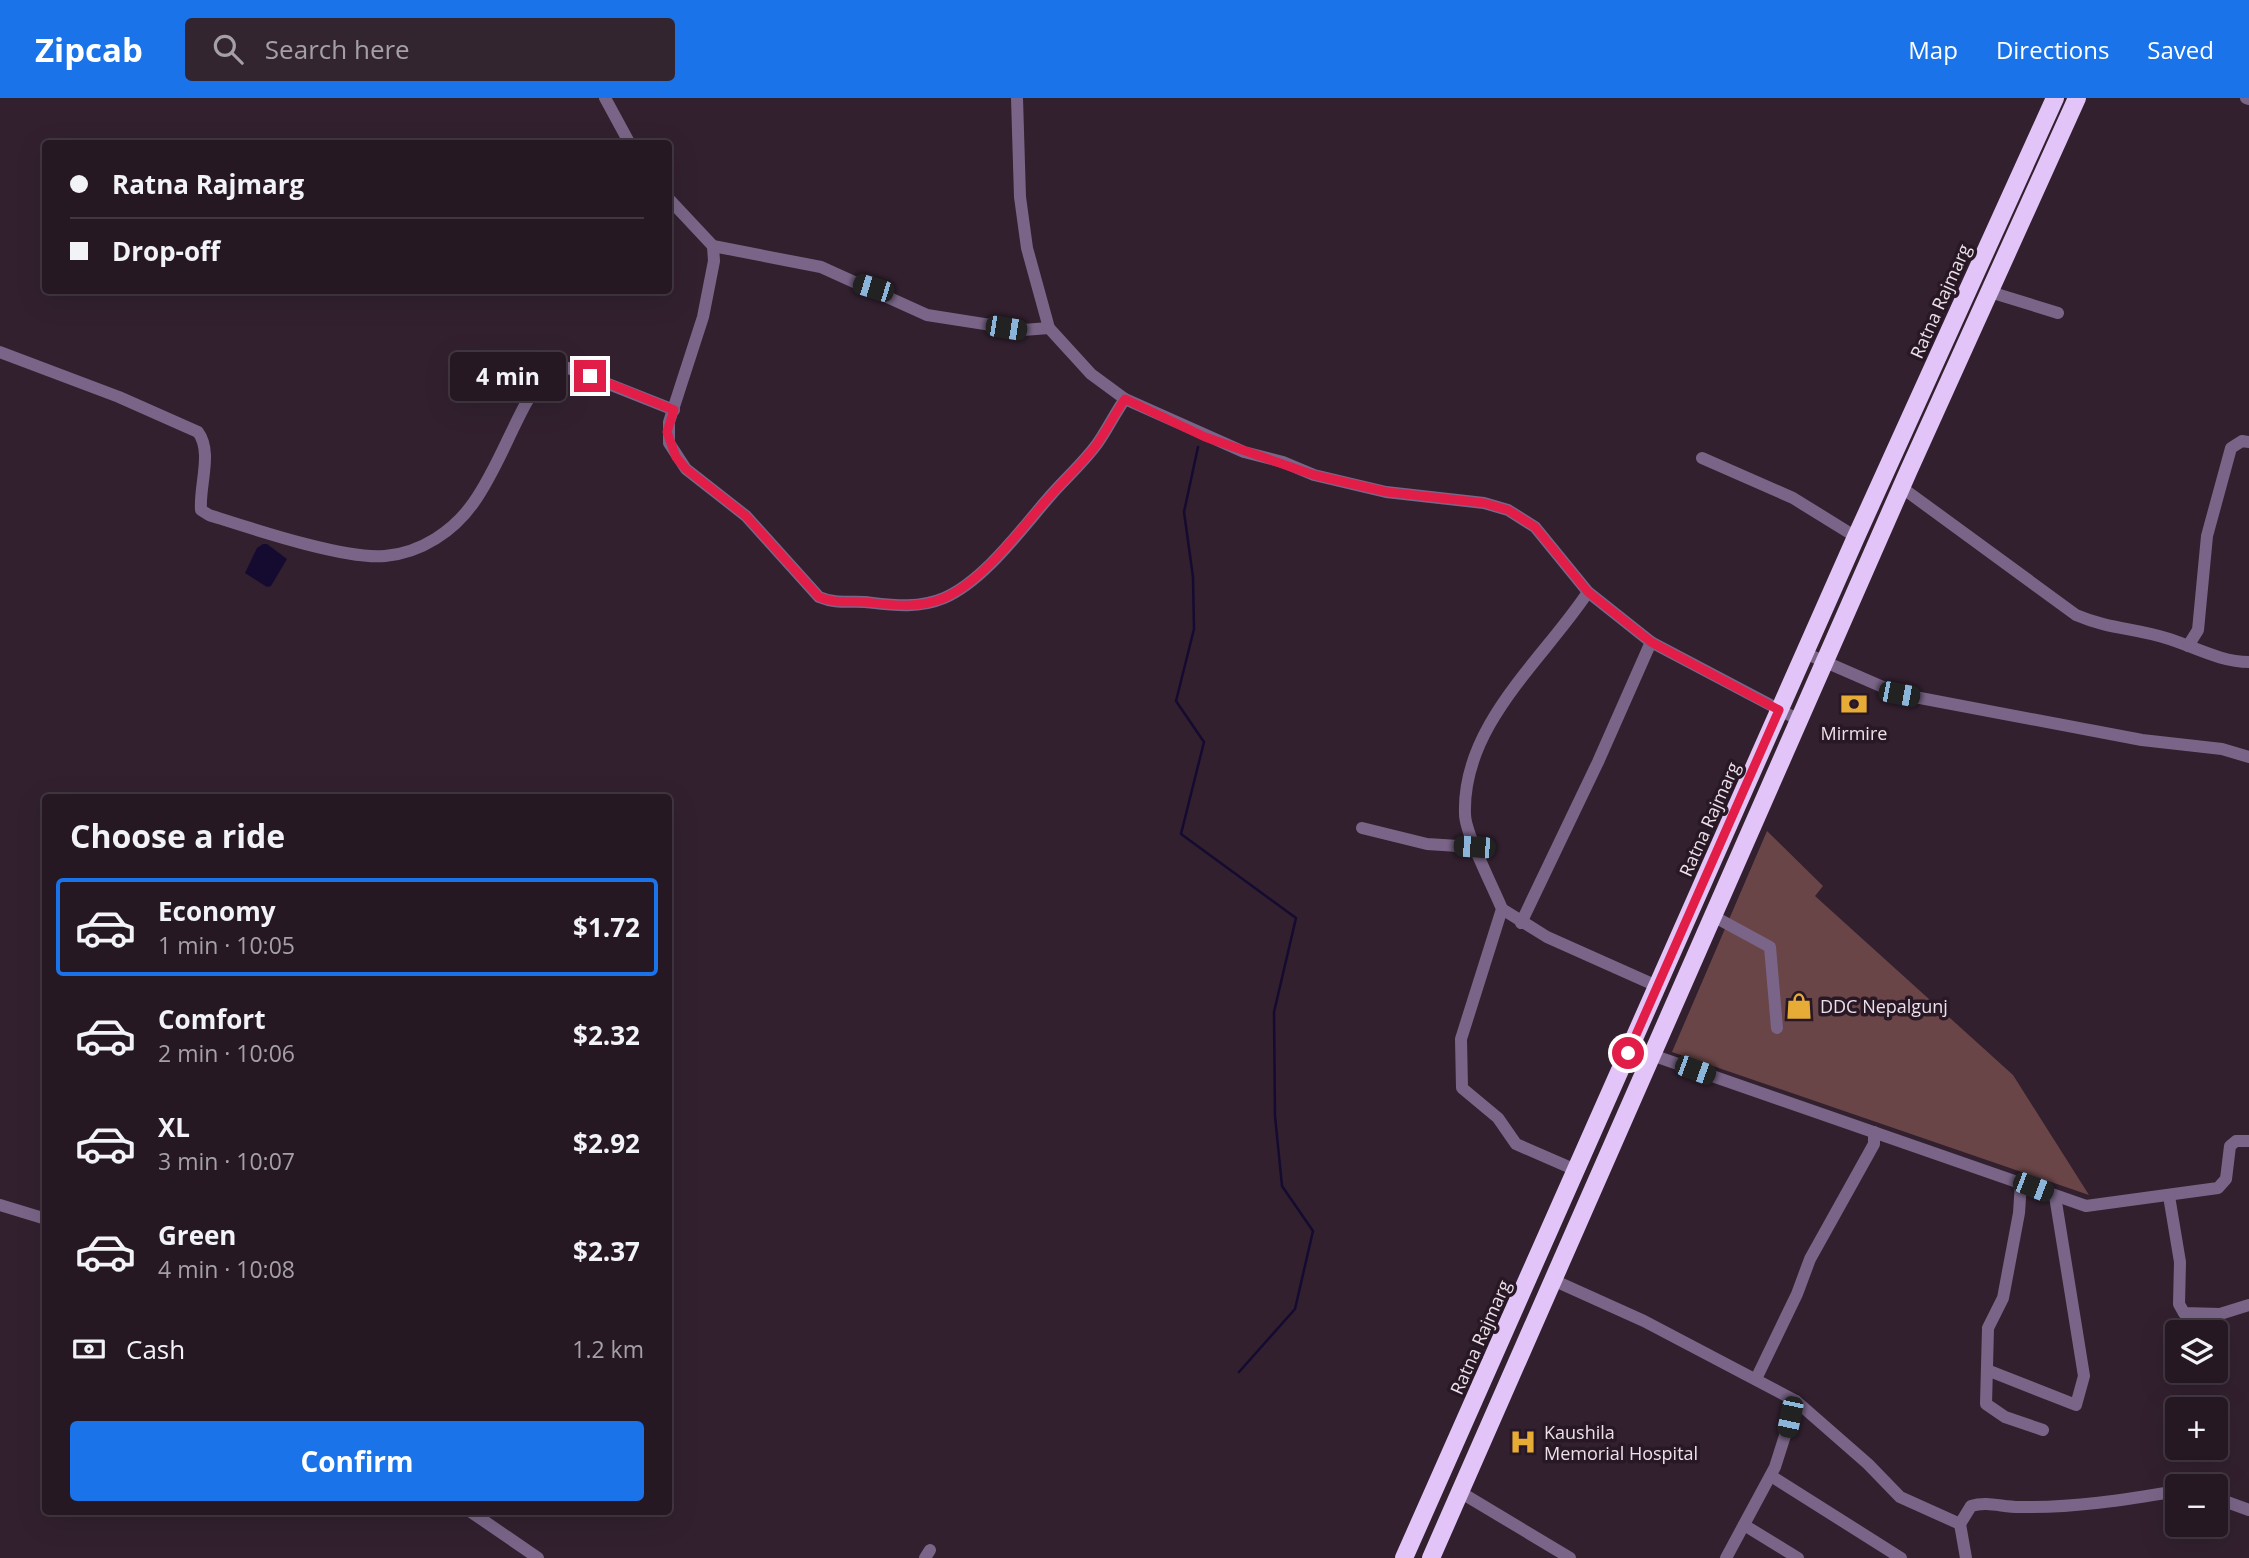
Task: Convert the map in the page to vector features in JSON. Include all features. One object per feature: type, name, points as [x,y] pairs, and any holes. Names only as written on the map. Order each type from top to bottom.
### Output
[{"type":"highway","name":"Ratna Rajmarg","points":[[1404,1558],[1659,987],[1779,710],[1807,654],[1856,537],[2055,98]]},
{"type":"highway","points":[[1431,1558],[1901,487],[2077,98]]},
{"type":"street","points":[[605,98],[628,140]]},
{"type":"street","points":[[1017,98],[1020,197],[1027,248],[1049,328],[1091,373],[1125,399],[1205,437],[1314,475],[1387,492],[1484,503],[1508,510],[1535,527],[1588,592],[1651,642],[1799,720]]},
{"type":"street","points":[[672,202],[713,246],[715,261],[703,317],[667,432],[676,457],[686,469],[746,516],[819,597],[835,604],[855,601],[901,606],[923,604],[946,597],[1018,537],[1099,441],[1125,399]]},
{"type":"street","points":[[713,246],[821,267],[927,315],[1023,330],[1049,328]]},
{"type":"street","points":[[1990,292],[2058,313]]},
{"type":"street","points":[[0,352],[119,397],[198,432],[205,440],[206,449],[199,492],[201,510],[262,532],[371,555],[384,556],[429,543],[458,522],[475,501],[509,435],[550,367],[558,365],[568,368],[674,410]]},
{"type":"street","points":[[2188,646],[2199,630],[2207,536],[2231,448],[2242,440],[2249,442]]},
{"type":"street","points":[[1702,458],[1793,498],[1856,537]]},
{"type":"street","points":[[1901,487],[2076,615],[2104,627],[2164,637],[2234,662],[2249,662]]},
{"type":"street","points":[[1588,592],[1510,692],[1483,739],[1469,778],[1464,816],[1474,847],[1502,909],[1521,923],[1659,987]]},
{"type":"street","points":[[1521,923],[1598,762],[1651,642]]},
{"type":"street","points":[[1807,654],[1824,664],[1899,694],[2142,740],[2222,749],[2249,757]]},
{"type":"street","points":[[1362,828],[1427,844],[1474,847]]},
{"type":"street","points":[[1502,909],[1461,1038],[1462,1088],[1498,1118],[1516,1144],[1577,1171]]},
{"type":"street","points":[[1713,916],[1770,947],[1777,1028]]},
{"type":"street","points":[[1652,1055],[2086,1206],[2218,1188],[2226,1179],[2230,1146],[2236,1142],[2249,1141]]},
{"type":"street","points":[[1756,1379],[1797,1294],[1810,1259],[1874,1144],[1874,1132]]},
{"type":"street","points":[[2021,1183],[2003,1298],[1988,1328],[1986,1404],[2005,1417],[2043,1430]]},
{"type":"street","points":[[1987,1370],[2076,1405],[2084,1376],[2055,1196]]},
{"type":"street","points":[[2169,1196],[2180,1262],[2179,1304],[2184,1313],[2220,1314],[2249,1305]]},
{"type":"street","points":[[0,1205],[42,1218]]},
{"type":"street","points":[[1553,1280],[1644,1321],[1796,1401],[1868,1464],[1900,1497],[1960,1524]]},
{"type":"street","points":[[1726,1558],[1771,1476],[1796,1401]]},
{"type":"street","points":[[1771,1476],[1901,1558]]},
{"type":"street","points":[[1460,1492],[1570,1558]]},
{"type":"street","points":[[1966,1558],[1960,1524],[1970,1506],[1981,1503],[2019,1507],[2127,1500],[2165,1493]]},
{"type":"street","points":[[2228,1502],[2249,1510]]},
{"type":"street","points":[[475,1515],[538,1558]]},
{"type":"street","points":[[1744,1525],[1798,1558]]},
{"type":"shaded area","points":[[267,544],[287,559],[271,586],[267,587],[245,573],[257,548]]},
{"type":"shaded area","points":[[1767,831],[1823,886],[1815,896],[2013,1075],[2089,1195],[1672,1052]]},
{"type":"waterway","points":[[1198,447],[1184,512],[1193,577],[1194,629],[1176,701],[1204,742],[1181,834],[1296,918],[1274,1012],[1275,1116],[1282,1186],[1313,1231],[1295,1309],[1239,1372]]},
{"type":"place","name":"Mirmire","points":[[1854,704]]},
{"type":"place","name":"DDC Nepalgunj","points":[[1799,1006]]},
{"type":"place","name":"Kaushila Memorial Hospital","points":[[1523,1442]]},
{"type":"route","points":[[590,376],[674,410],[667,432],[676,457],[686,469],[746,516],[819,597],[835,604],[855,601],[901,606],[923,604],[946,597],[963,585],[1018,537],[1053,493],[1068,481],[1099,441],[1125,399],[1244,453],[1283,462],[1314,475],[1387,492],[1484,503],[1508,510],[1535,527],[1562,564],[1588,592],[1651,642],[1779,710],[1628,1053]]}]
